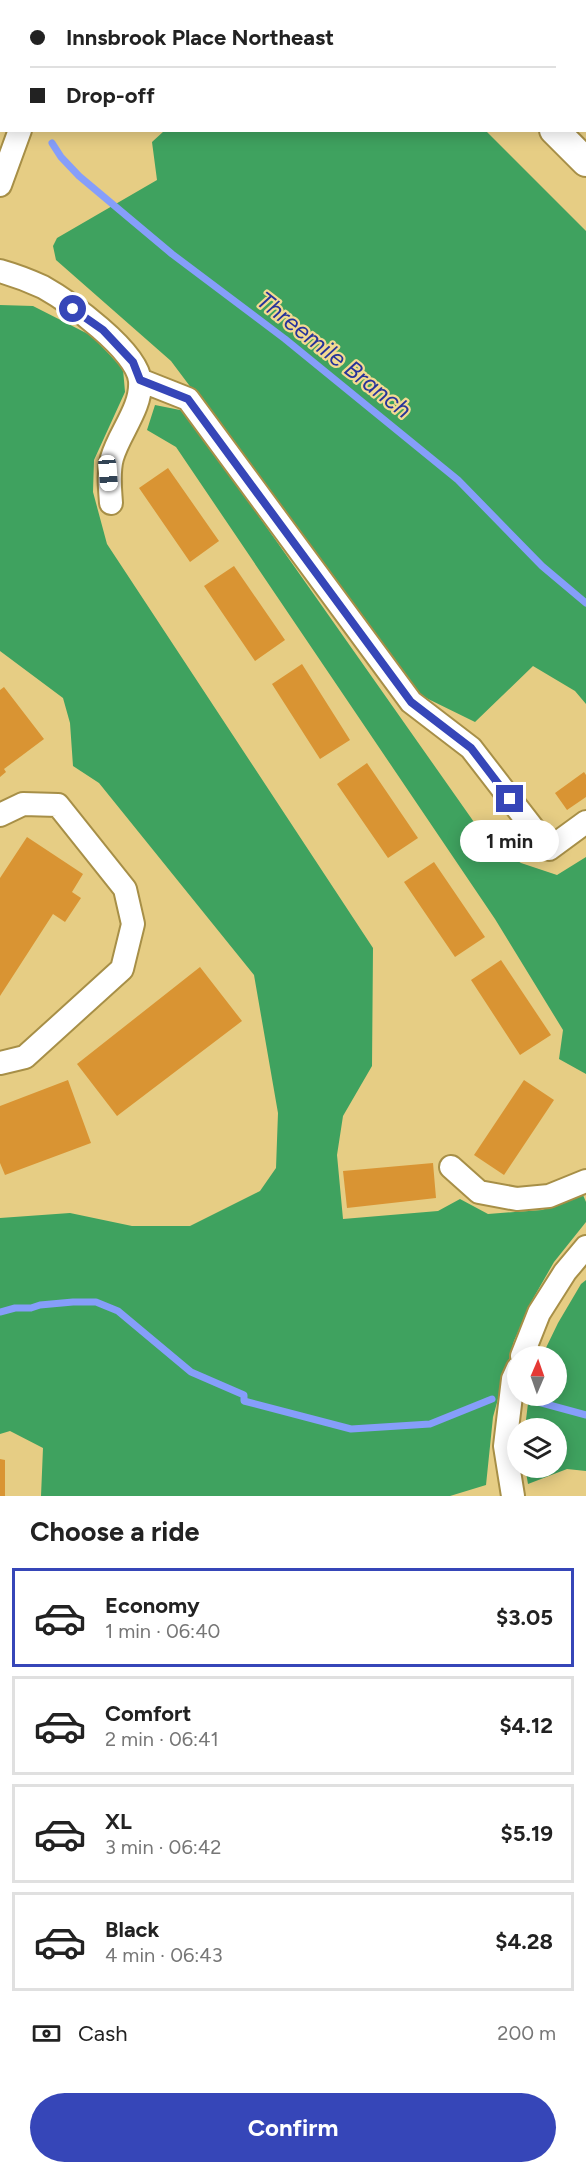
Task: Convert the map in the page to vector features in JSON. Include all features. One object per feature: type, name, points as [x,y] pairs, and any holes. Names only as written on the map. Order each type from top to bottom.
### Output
[{"type":"main road","points":[[557,132],[586,162]]},
{"type":"street","points":[[0,185],[19,132]]},
{"type":"street","points":[[0,271],[43,288],[103,330],[133,362],[140,380],[137,400],[112,456],[108,473],[111,503]]},
{"type":"street","points":[[140,380],[188,399],[411,702],[471,748],[549,849],[586,822]]},
{"type":"street","points":[[0,815],[23,804],[58,805],[125,889],[133,924],[122,969],[25,1057],[0,1064]]},
{"type":"street","points":[[451,1167],[479,1192],[517,1199],[549,1196],[586,1181]]},
{"type":"street","points":[[526,1346],[539,1313],[565,1272],[586,1247]]},
{"type":"street","points":[[509,1406],[504,1446],[513,1496]]},
{"type":"green space","points":[[163,132],[487,132],[586,231],[586,704],[575,691],[533,666],[475,722],[422,696],[171,361],[56,260],[53,246],[57,238],[157,180],[152,142]]},
{"type":"green space","points":[[0,305],[33,306],[92,336],[123,369],[125,392],[94,460],[93,492],[107,544],[373,948],[372,1066],[343,1116],[337,1155],[343,1219],[438,1211],[460,1199],[488,1214],[542,1210],[583,1195],[586,1202],[586,1222],[554,1262],[534,1297],[513,1346],[507,1346],[507,1366],[493,1417],[486,1485],[450,1496],[41,1496],[43,1448],[10,1431],[0,1434],[0,1218],[70,1213],[132,1226],[190,1226],[260,1191],[276,1168],[278,1113],[254,975],[99,783],[73,766],[70,723],[63,698],[0,651]]},
{"type":"green space","points":[[155,405],[185,411],[488,842],[521,863],[557,875],[586,857],[586,1074],[559,1059],[563,1030],[495,919],[176,447],[147,430]]},
{"type":"green space","points":[[586,1280],[586,1471],[567,1469],[567,1418],[526,1418],[528,1406],[567,1406],[567,1346],[547,1346],[581,1284]]},
{"type":"green space","points":[[527,1478],[544,1478],[528,1484]]},
{"type":"building","points":[[168,468],[219,541],[190,562],[139,488]]},
{"type":"building","points":[[234,566],[285,640],[255,661],[204,586]]},
{"type":"building","points":[[302,664],[350,740],[320,759],[272,684]]},
{"type":"building","points":[[4,687],[44,739],[4,769],[6,772],[0,777],[0,690]]},
{"type":"building","points":[[367,763],[418,838],[388,858],[337,784]]},
{"type":"building","points":[[584,772],[586,797],[567,810],[555,793]]},
{"type":"building","points":[[27,837],[83,874],[72,892],[81,898],[65,922],[53,914],[0,996],[0,878]]},
{"type":"building","points":[[434,862],[485,937],[455,957],[404,882]]},
{"type":"building","points":[[501,960],[551,1035],[520,1055],[471,980]]},
{"type":"building","points":[[200,967],[242,1021],[117,1116],[77,1064]]},
{"type":"building","points":[[68,1080],[91,1143],[5,1175],[0,1163],[0,1106]]},
{"type":"building","points":[[524,1080],[554,1100],[504,1175],[474,1155]]},
{"type":"building","points":[[433,1163],[436,1198],[347,1208],[343,1171]]},
{"type":"building","points":[[0,1459],[5,1460],[5,1496],[0,1496]]},
{"type":"waterway","name":"Threemile Branch","points":[[52,143],[61,157],[79,176],[172,254],[285,339],[458,480],[542,566],[586,603]]},
{"type":"waterway","points":[[0,1312],[40,1305],[96,1302],[118,1311],[191,1372],[244,1395],[244,1401],[351,1429],[430,1424],[492,1399]]},
{"type":"waterway","points":[[553,1406],[586,1415]]},
{"type":"route","points":[[73,309],[103,330],[133,362],[140,380],[188,399],[411,702],[471,748],[510,799]]}]
